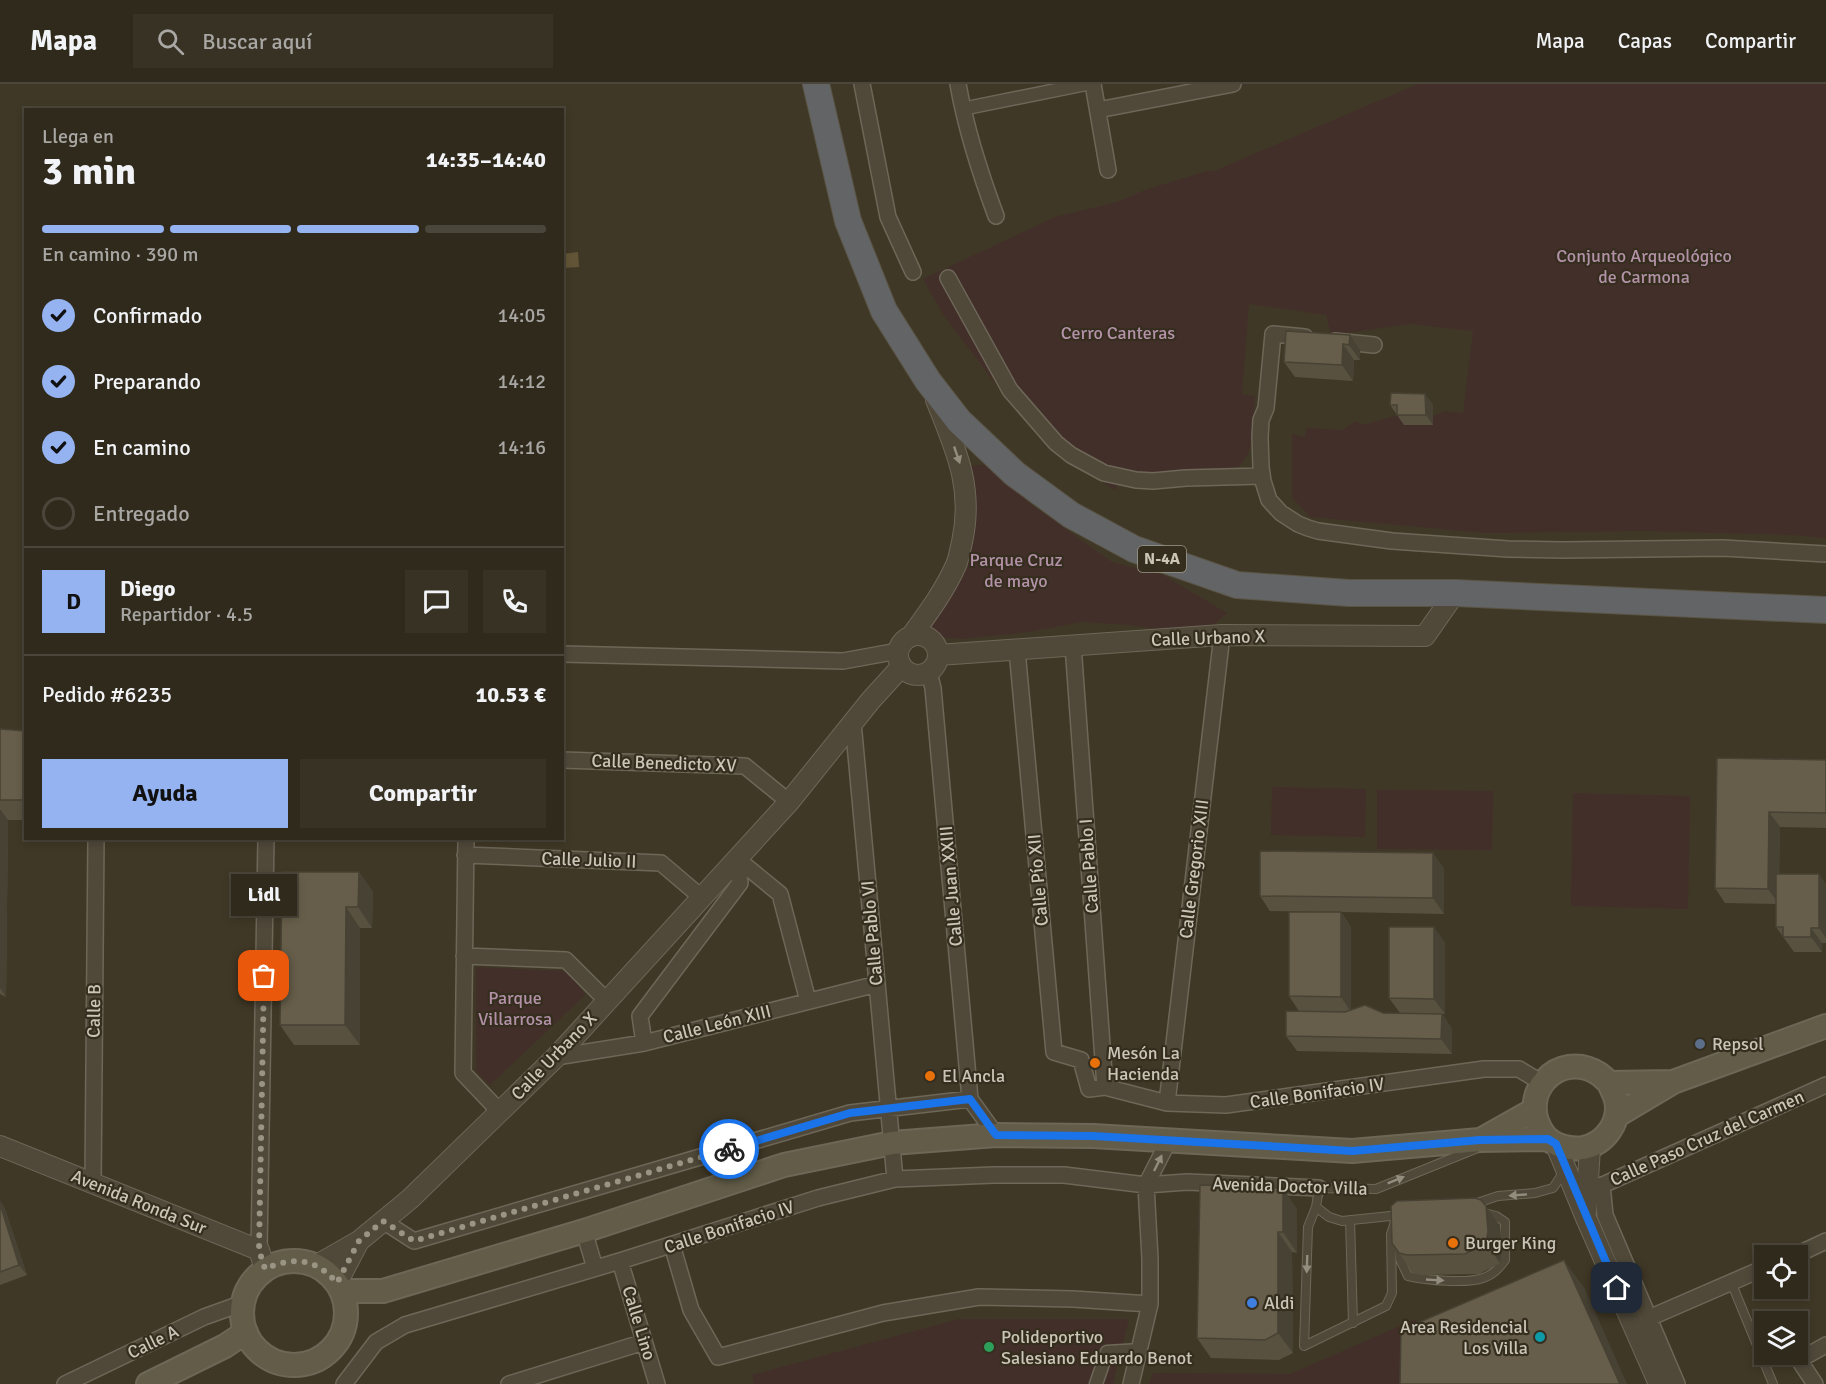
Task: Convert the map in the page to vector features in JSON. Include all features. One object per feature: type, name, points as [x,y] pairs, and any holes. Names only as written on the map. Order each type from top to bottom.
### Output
[{"type":"highway","name":"N-4A","points":[[816,84],[848,221],[884,311],[928,381],[959,421],[1015,474],[1071,515],[1134,549],[1237,585],[1349,594],[1455,593],[1826,610]]},
{"type":"highway","name":"N-4A","points":[[1775,607],[1826,602]]},
{"type":"main road","points":[[1616,1116],[1673,1082],[1826,1026]]},
{"type":"main road","points":[[340,1287],[383,1291],[584,1231],[784,1165],[892,1143],[996,1135],[1093,1136],[1352,1151],[1488,1140],[1552,1142],[1576,1149],[1590,1147],[1602,1140],[1611,1129],[1616,1116],[1616,1100],[1609,1083],[1598,1073],[1580,1066],[1566,1067],[1552,1073],[1542,1083],[1536,1096],[1534,1110],[1538,1126],[1552,1142]]},
{"type":"main road","points":[[1609,1083],[1673,1082]]},
{"type":"main road","points":[[1488,1140],[1534,1110]]},
{"type":"main road","points":[[262,1259],[282,1262],[299,1261],[317,1265],[328,1273],[340,1287],[346,1307],[345,1324],[339,1340],[329,1352],[299,1365],[282,1363],[267,1357],[255,1346],[246,1332],[242,1318],[247,1290],[262,1259]]},
{"type":"main road","points":[[345,1324],[383,1291]]},
{"type":"main road","points":[[148,1384],[225,1346],[246,1332]]},
{"type":"street","points":[[862,84],[888,216],[913,272]]},
{"type":"street","points":[[958,84],[979,172],[996,216]]},
{"type":"street","points":[[962,108],[1086,84]]},
{"type":"street","points":[[1093,84],[1108,170]]},
{"type":"street","points":[[1098,110],[1233,84]]},
{"type":"street","points":[[948,278],[1010,390],[1044,430],[1071,455],[1104,473],[1136,480],[1262,476]]},
{"type":"street","points":[[1374,345],[1273,334],[1266,408],[1261,420],[1262,476],[1269,500],[1281,513],[1298,524],[1329,533],[1392,541],[1497,548],[1563,550],[1723,548],[1826,554]]},
{"type":"street","points":[[899,659],[903,641],[912,635],[937,601],[957,563],[965,528],[966,495],[961,466],[928,381]]},
{"type":"street","name":"Calle Urbano X","points":[[938,655],[1222,635],[1425,636],[1455,593]]},
{"type":"street","points":[[899,659],[913,675],[929,673],[936,664],[938,655],[935,644],[926,636],[912,635]]},
{"type":"street","name":"Calle Gregorio XIII","points":[[1167,1103],[1222,635]]},
{"type":"street","name":"Calle Pablo I","points":[[1073,645],[1097,1088]]},
{"type":"street","name":"Calle Pío XII","points":[[1017,650],[1054,1052],[1081,1060],[1097,1088]]},
{"type":"street","points":[[564,654],[843,661],[899,659]]},
{"type":"street","name":"Calle Urbano X","points":[[359,1241],[410,1199],[556,1057],[789,802],[853,722],[899,659]]},
{"type":"street","name":"Calle Juan XXIII","points":[[929,673],[933,688],[970,1099]]},
{"type":"street","name":"Calle Pablo VI","points":[[853,722],[896,1179]]},
{"type":"street","name":"Calle Benedicto XV","points":[[564,760],[745,766],[789,802]]},
{"type":"street","name":"Calle B","points":[[93,1183],[96,840]]},
{"type":"street","points":[[262,1259],[266,840]]},
{"type":"street","points":[[466,840],[463,1073],[500,1112]]},
{"type":"street","name":"Calle Julio II","points":[[465,855],[661,863],[701,897]]},
{"type":"street","points":[[736,858],[780,894],[808,1001]]},
{"type":"street","points":[[644,1043],[640,1016],[740,883],[736,858]]},
{"type":"street","points":[[464,956],[566,960],[606,1000]]},
{"type":"street","name":"Calle León XIII","points":[[556,1057],[644,1043],[877,984]]},
{"type":"street","name":"Calle Bonifacio IV","points":[[1097,1088],[1167,1103],[1226,1106],[1484,1069],[1519,1069],[1542,1083]]},
{"type":"street","name":"Calle Paso Cruz del Carmen","points":[[1594,1188],[1826,1085]]},
{"type":"street","points":[[383,1221],[414,1241],[850,1113],[970,1099],[996,1135]]},
{"type":"street","points":[[1131,1384],[1150,1304],[1146,1185],[1169,1140]]},
{"type":"street","points":[[1552,1142],[1566,1169],[1659,1384]]},
{"type":"street","name":"Avenida Ronda Sur","points":[[0,1146],[93,1183],[262,1259]]},
{"type":"street","points":[[1590,1147],[1594,1188],[1677,1384]]},
{"type":"street","name":"Calle Bonifacio IV","points":[[344,1384],[376,1342],[405,1325],[620,1261],[818,1198],[896,1179],[994,1175],[1064,1175],[1146,1185]]},
{"type":"street","name":"Avenida Doctor Villa","points":[[1146,1185],[1187,1182],[1319,1188]]},
{"type":"street","points":[[1586,1218],[1594,1188]]},
{"type":"street","points":[[584,1231],[595,1268]]},
{"type":"street","points":[[317,1265],[359,1241]]},
{"type":"street","points":[[340,1287],[359,1241]]},
{"type":"street","points":[[1808,1249],[1826,1241]]},
{"type":"street","points":[[672,1245],[691,1310],[718,1357],[883,1313],[979,1298],[1073,1299],[1150,1304]]},
{"type":"street","name":"Calle Lino","points":[[620,1261],[657,1384]]},
{"type":"street","points":[[1649,1318],[1754,1272]]},
{"type":"street","name":"Calle A","points":[[65,1384],[204,1317],[243,1303]]},
{"type":"street","points":[[509,1384],[645,1342]]},
{"type":"street","points":[[1815,1384],[1799,1360],[1826,1345]]},
{"type":"street","points":[[1096,1384],[1107,1352],[1140,1350]]},
{"type":"lane","name":"Avenida Doctor Villa","points":[[1319,1188],[1376,1189],[1488,1140]]},
{"type":"lane","points":[[1469,1206],[1498,1196],[1534,1193],[1552,1188],[1566,1169]]},
{"type":"lane","points":[[1319,1188],[1316,1207],[1308,1227],[1304,1346],[1386,1306],[1392,1293],[1391,1234],[1397,1215]]},
{"type":"lane","points":[[1316,1207],[1329,1217],[1342,1221],[1407,1214]]},
{"type":"lane","points":[[1403,1226],[1399,1233],[1400,1259],[1408,1276],[1431,1281],[1482,1279],[1495,1271],[1505,1260],[1505,1222],[1496,1216],[1484,1213],[1473,1214]]},
{"type":"lane","points":[[1350,1220],[1353,1323]]},
{"type":"lane","points":[[1731,1282],[1773,1384]]},
{"type":"green space","name":"Conjunto Arqueológico de Carmona","points":[[1418,84],[1826,84],[1826,538],[1645,531],[1485,533],[1310,517],[1292,497],[1292,434],[1305,437],[1306,428],[1343,430],[1356,421],[1363,425],[1398,415],[1432,425],[1433,416],[1445,411],[1463,413],[1473,331],[1411,324],[1331,335],[1326,315],[1249,304],[1242,394],[1255,396],[1253,433],[1245,459],[1237,467],[1225,472],[1121,479],[1115,490],[1060,455],[1026,422],[943,314],[923,279],[1055,217],[1117,202],[1145,190],[1207,171],[1214,171]]},
{"type":"green space","name":"Parque Cruz de mayo","points":[[1005,464],[1028,502],[1112,562],[1163,575],[1227,613],[1201,636],[1131,625],[1082,622],[1029,632],[962,639],[912,635],[965,528],[961,466]]},
{"type":"green space","points":[[1272,787],[1366,789],[1365,837],[1271,835]]},
{"type":"green space","points":[[1377,790],[1493,791],[1492,850],[1377,849]]},
{"type":"green space","points":[[1573,793],[1690,796],[1688,909],[1571,906]]},
{"type":"green space","name":"Parque Villarrosa","points":[[476,967],[568,971],[585,995],[490,1085],[476,1071]]},
{"type":"green space","name":"Polideportivo Salesiano Eduardo Benot","points":[[959,1319],[1129,1319],[1113,1384],[754,1384],[752,1375]]},
{"type":"green space","points":[[1416,1319],[1415,1384],[1149,1384],[1153,1373],[1290,1374]]},
{"type":"shaded area","points":[[578,252],[579,267],[564,268],[564,254]]},
{"type":"building","points":[[1286,331],[1350,335],[1349,345],[1343,344],[1342,365],[1284,362]]},
{"type":"building","points":[[1391,393],[1425,394],[1426,415],[1397,415],[1397,405],[1390,405]]},
{"type":"building","points":[[0,729],[24,731],[24,800],[0,800]]},
{"type":"building","points":[[1717,758],[1826,760],[1826,813],[1769,812],[1768,889],[1715,888]]},
{"type":"building","points":[[1260,851],[1433,853],[1433,898],[1260,896]]},
{"type":"building","points":[[282,872],[359,872],[358,907],[346,907],[345,1025],[280,1025]]},
{"type":"building","points":[[1776,874],[1819,874],[1819,928],[1811,928],[1811,937],[1783,937],[1783,927],[1776,927]]},
{"type":"building","points":[[1289,912],[1341,912],[1341,997],[1289,996]]},
{"type":"building","points":[[1389,927],[1434,927],[1434,999],[1389,998]]},
{"type":"building","points":[[1365,1005],[1383,1013],[1442,1014],[1441,1039],[1286,1036],[1286,1011],[1345,1012]]},
{"type":"building","name":"Aldi","points":[[1200,1185],[1283,1188],[1283,1232],[1278,1232],[1278,1333],[1265,1340],[1197,1338]]},
{"type":"building","points":[[1475,1198],[1481,1200],[1486,1206],[1488,1232],[1486,1243],[1465,1254],[1407,1255],[1399,1253],[1392,1243],[1391,1206],[1397,1201]]},
{"type":"building","points":[[0,1204],[19,1265],[0,1272]]},
{"type":"building","name":"Area Residencial Los Villa","points":[[1564,1260],[1620,1384],[1400,1384],[1401,1330]]},
{"type":"way so far","points":[[264,976],[259,1250],[265,1269],[282,1262],[299,1261],[317,1265],[337,1283],[359,1241],[383,1221],[414,1241],[729,1149]]},
{"type":"place","name":"Lidl","points":[[264,976]]},
{"type":"place","name":"Repsol","points":[[1700,1044]]},
{"type":"place","name":"Mesón La Hacienda","points":[[1095,1063]]},
{"type":"place","name":"El Ancla","points":[[930,1076]]},
{"type":"place","name":"Burger King","points":[[1453,1243]]},
{"type":"place","name":"Aldi","points":[[1252,1303]]},
{"type":"place","name":"Area Residencial Los Villa","points":[[1540,1337]]},
{"type":"place","name":"Polideportivo Salesiano Eduardo Benot","points":[[989,1347]]},
{"type":"route","points":[[729,1149],[850,1113],[970,1099],[996,1135],[1093,1136],[1352,1151],[1480,1140],[1548,1139],[1556,1144],[1617,1288]]},
{"type":"park label","name":"Cerro Canteras","points":[[1118,333]]}]
